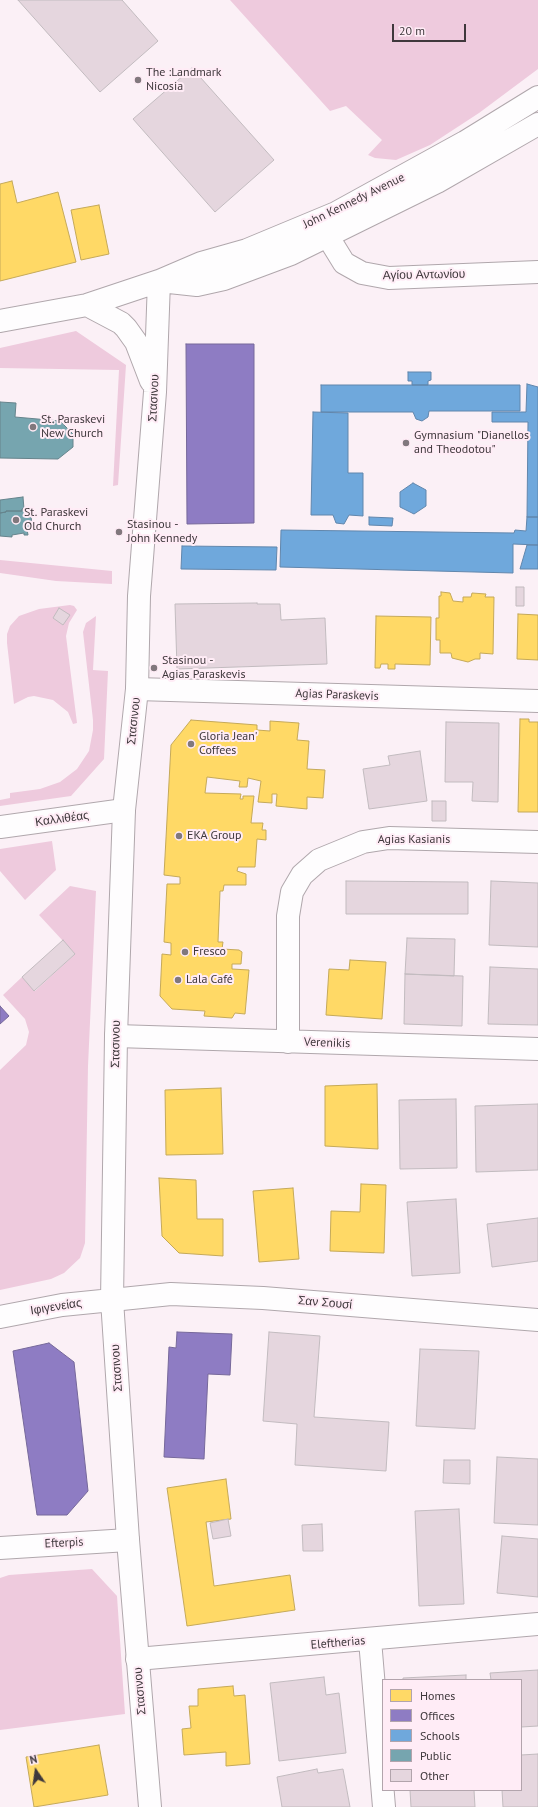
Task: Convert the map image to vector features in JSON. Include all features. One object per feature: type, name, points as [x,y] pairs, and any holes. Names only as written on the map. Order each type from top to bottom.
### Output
[{"type":"street","name":"John Kennedy Avenue","points":[[0,321],[87,305],[159,281],[201,263],[246,250],[336,213],[465,142],[538,97]]},
{"type":"street","name":"John Kennedy Avenue","points":[[159,281],[197,285],[224,279],[291,254],[437,182],[538,124]]},
{"type":"street","name":"Αγίου Αντωνίου","points":[[328,237],[344,263],[362,273],[389,278],[538,272]]},
{"type":"street","name":"Στασινου","points":[[150,1807],[128,1540],[112,1300],[116,1036],[124,810],[137,689],[139,596],[155,392],[159,281]]},
{"type":"street","points":[[87,305],[121,323],[132,335],[142,356],[155,392]]},
{"type":"street","name":"Agias Paraskevis","points":[[137,689],[538,701]]},
{"type":"street","name":"Καλλιθέας","points":[[0,827],[124,810]]},
{"type":"street","name":"Agias Kasianis","points":[[288,1042],[288,916],[292,892],[302,875],[319,860],[363,842],[389,838],[538,842]]},
{"type":"street","name":"Verenikis","points":[[116,1036],[538,1049]]},
{"type":"street","name":"Σαν Σουσί","points":[[112,1300],[171,1294],[262,1298],[538,1320]]},
{"type":"street","name":"Ιφιγενείας","points":[[0,1317],[62,1305],[112,1300]]},
{"type":"street","name":"Efterpis","points":[[0,1548],[128,1540]]},
{"type":"street","name":"Eleftherias","points":[[138,1659],[370,1640],[538,1624]]},
{"type":"street","points":[[370,1640],[382,1783]]},
{"type":"street","points":[[383,1791],[384,1807]]},
{"type":"shaded area","points":[[230,0],[538,0],[538,69],[479,113],[430,145],[396,160],[375,158],[368,155],[382,140],[346,106],[330,111]]},
{"type":"shaded area","points":[[76,331],[126,365],[118,485],[113,486],[119,370],[0,368],[0,348]]},
{"type":"shaded area","points":[[0,560],[112,571],[112,584],[56,581],[0,573]]},
{"type":"shaded area","points":[[70,605],[74,606],[77,610],[69,623],[66,636],[77,723],[73,724],[68,712],[53,700],[34,696],[28,697],[14,704],[7,643],[7,634],[10,626],[19,616],[39,609]]},
{"type":"shaded area","points":[[96,616],[93,670],[108,671],[104,759],[71,796],[0,806],[0,800],[10,798],[10,793],[40,789],[60,782],[77,769],[89,751],[93,730],[93,720],[83,632],[86,623]]},
{"type":"shaded area","points":[[52,841],[56,870],[25,900],[0,871],[0,849]]},
{"type":"shaded area","points":[[70,886],[96,891],[88,1066],[85,1243],[80,1258],[64,1273],[51,1279],[0,1290],[0,1070],[26,1045],[29,1032],[25,1019],[3,995],[22,977],[35,991],[75,954],[39,915]]},
{"type":"shaded area","points":[[92,1569],[117,1596],[125,1714],[0,1730],[0,1578],[9,1575]]},
{"type":"building: Homes","points":[[12,181],[17,203],[58,192],[76,262],[0,281],[0,184]]},
{"type":"building: Homes","points":[[99,205],[109,254],[81,260],[71,210]]},
{"type":"building: Homes","points":[[441,592],[450,593],[453,601],[463,602],[463,597],[471,597],[472,593],[486,594],[485,597],[494,597],[493,654],[480,653],[480,659],[475,659],[468,662],[452,658],[451,653],[440,653],[440,640],[436,640],[436,618],[439,618],[439,596],[441,596]]},
{"type":"building: Homes","points":[[518,614],[538,615],[538,660],[517,659]]},
{"type":"building: Homes","points":[[376,616],[431,617],[430,665],[395,664],[395,669],[388,669],[388,664],[381,664],[380,668],[375,668]]},
{"type":"building: Homes","points":[[520,719],[529,719],[529,722],[538,722],[538,812],[518,812]]},
{"type":"building: Homes","points":[[191,720],[257,725],[257,730],[270,731],[270,721],[299,723],[297,740],[309,741],[307,769],[325,770],[323,798],[307,797],[307,809],[276,806],[277,794],[272,794],[272,803],[258,802],[261,781],[248,778],[247,787],[239,787],[240,781],[207,777],[205,793],[241,794],[240,799],[243,799],[243,796],[254,796],[251,823],[263,823],[262,830],[266,830],[266,840],[257,839],[255,867],[238,867],[237,871],[246,874],[246,885],[224,885],[223,891],[220,891],[218,942],[223,942],[222,949],[239,950],[242,952],[241,964],[232,964],[232,969],[249,970],[245,1014],[235,1013],[232,1018],[204,1016],[205,1011],[172,1009],[160,996],[162,954],[171,955],[171,943],[164,942],[167,884],[180,884],[180,877],[164,875],[171,745]]},
{"type":"building: Homes","points":[[350,960],[386,962],[382,1019],[326,1015],[329,969],[349,970]]},
{"type":"building: Homes","points":[[377,1084],[378,1149],[325,1146],[325,1086]]},
{"type":"building: Homes","points":[[221,1088],[223,1154],[166,1155],[165,1090]]},
{"type":"building: Homes","points":[[159,1178],[196,1180],[197,1219],[223,1219],[223,1256],[179,1253],[162,1236]]},
{"type":"building: Homes","points":[[361,1184],[386,1185],[384,1253],[330,1251],[331,1211],[360,1212]]},
{"type":"building: Homes","points":[[293,1188],[299,1259],[259,1262],[253,1191]]},
{"type":"building: Homes","points":[[226,1479],[231,1519],[206,1522],[214,1586],[290,1575],[295,1610],[187,1626],[167,1488]]},
{"type":"building: Homes","points":[[233,1686],[234,1696],[245,1695],[250,1764],[226,1766],[226,1752],[184,1755],[182,1729],[191,1728],[189,1706],[198,1706],[198,1689]]},
{"type":"building: Homes","points":[[99,1745],[108,1795],[34,1807],[26,1757]]},
{"type":"building: Offices","points":[[186,344],[254,344],[254,523],[187,524]]},
{"type":"building: Offices","points":[[0,1006],[9,1016],[0,1024]]},
{"type":"building: Offices","points":[[177,1332],[232,1334],[230,1375],[208,1374],[204,1459],[164,1457],[169,1347],[176,1348]]},
{"type":"building: Offices","points":[[49,1343],[74,1362],[88,1491],[67,1515],[37,1515],[13,1351]]},
{"type":"building: Schools","points":[[408,372],[431,372],[431,380],[428,381],[428,385],[412,385],[412,381],[408,381]]},
{"type":"building: Schools","points":[[527,384],[538,387],[538,517],[527,517],[528,422],[492,422],[492,412],[526,412]]},
{"type":"building: Schools","points":[[321,385],[520,385],[520,411],[429,411],[428,417],[422,421],[416,419],[413,412],[321,412]]},
{"type":"building: Schools","points":[[313,412],[348,413],[348,473],[363,473],[363,516],[349,515],[344,524],[336,523],[333,515],[311,515]]},
{"type":"building: Schools","points":[[413,483],[426,490],[426,506],[414,514],[400,507],[400,492]]},
{"type":"building: Schools","points":[[369,517],[393,518],[392,526],[369,525]]},
{"type":"building: Schools","points":[[527,517],[538,517],[538,545],[513,544],[513,573],[280,567],[281,530],[514,533],[515,530],[526,531]]},
{"type":"building: Schools","points":[[527,545],[538,545],[538,569],[520,569]]},
{"type":"building: Schools","points":[[182,546],[277,547],[276,570],[181,569]]},
{"type":"building: Public","name":"St. Paraskevi New Church","points":[[0,402],[16,403],[15,417],[60,421],[73,434],[73,447],[58,459],[0,458]]},
{"type":"building: Public","points":[[23,497],[24,509],[22,509],[22,511],[6,511],[0,513],[0,500]]},
{"type":"building: Public","name":"St. Paraskevi Old Church","points":[[25,508],[26,513],[31,517],[32,524],[27,529],[28,535],[24,535],[24,533],[12,535],[12,537],[0,536],[0,513],[6,511],[22,511],[22,509]]},
{"type":"building: Other","points":[[18,0],[122,0],[158,41],[100,92]]},
{"type":"building: Other","points":[[192,68],[274,160],[215,212],[133,119]]},
{"type":"building: Other","points":[[516,587],[524,587],[524,606],[516,606]]},
{"type":"building: Other","points":[[175,604],[280,604],[281,620],[325,618],[327,664],[177,669]]},
{"type":"building: Other","points":[[59,608],[70,615],[63,625],[53,618]]},
{"type":"building: Other","points":[[446,722],[499,723],[498,802],[472,801],[473,782],[445,782]]},
{"type":"building: Other","points":[[420,751],[427,801],[369,809],[363,769],[390,765],[388,756]]},
{"type":"building: Other","points":[[432,801],[446,801],[446,821],[432,821]]},
{"type":"building: Other","points":[[346,881],[468,882],[468,914],[346,914]]},
{"type":"building: Other","points":[[491,881],[538,883],[538,947],[489,945]]},
{"type":"building: Other","points":[[407,938],[455,939],[454,976],[405,974]]},
{"type":"building: Other","points":[[63,940],[75,954],[34,991],[22,977]]},
{"type":"building: Other","points":[[490,967],[538,969],[538,1025],[488,1024]]},
{"type":"building: Other","points":[[405,974],[463,976],[462,1026],[404,1024]]},
{"type":"building: Other","points":[[456,1099],[457,1168],[400,1169],[399,1100]]},
{"type":"building: Other","points":[[538,1104],[538,1170],[476,1172],[475,1106]]},
{"type":"building: Other","points":[[456,1199],[460,1273],[412,1276],[407,1202]]},
{"type":"building: Other","points":[[538,1218],[538,1261],[492,1267],[487,1224]]},
{"type":"building: Other","points":[[269,1332],[320,1336],[314,1417],[389,1422],[386,1471],[295,1465],[297,1424],[263,1421]]},
{"type":"building: Other","points":[[420,1349],[479,1351],[475,1429],[416,1426]]},
{"type":"building: Other","points":[[497,1457],[538,1459],[538,1525],[494,1523]]},
{"type":"building: Other","points":[[444,1460],[470,1460],[470,1484],[443,1483]]},
{"type":"building: Other","points":[[459,1509],[464,1604],[419,1606],[415,1511]]},
{"type":"building: Other","points":[[228,1519],[231,1536],[213,1539],[210,1523]]},
{"type":"building: Other","points":[[322,1524],[323,1551],[303,1551],[302,1525]]},
{"type":"building: Other","points":[[502,1536],[538,1539],[538,1597],[497,1593]]},
{"type":"building: Other","points":[[538,1670],[538,1726],[522,1727],[522,1679],[491,1679],[490,1673]]},
{"type":"building: Other","points":[[466,1675],[466,1679],[403,1678]]},
{"type":"building: Other","points":[[324,1677],[326,1695],[339,1693],[346,1753],[279,1761],[270,1683]]},
{"type":"building: Other","points":[[538,1754],[538,1807],[503,1807],[502,1791],[522,1791],[522,1755]]},
{"type":"building: Other","points":[[317,1769],[318,1773],[343,1769],[350,1807],[282,1807],[277,1777]]},
{"type":"building: Other","points":[[410,1791],[474,1791],[475,1807],[411,1807]]},
{"type":"place","name":"The :Landmark Nicosia","points":[[138,80]]},
{"type":"place","name":"St. Paraskevi New Church","points":[[33,427]]},
{"type":"place","name":"Gymnasium \"Dianellos and Theodotou\"","points":[[406,443]]},
{"type":"place","name":"St. Paraskevi Old Church","points":[[16,520]]},
{"type":"place","name":"Stasinou - John Kennedy","points":[[119,532]]},
{"type":"place","name":"Stasinou - Agias Paraskevis","points":[[154,668]]},
{"type":"place","name":"Gloria Jean' Coffees","points":[[191,744]]},
{"type":"place","name":"EKA Group","points":[[179,836]]},
{"type":"place","name":"Fresco","points":[[185,952]]},
{"type":"place","name":"Lala Café","points":[[178,980]]}]
